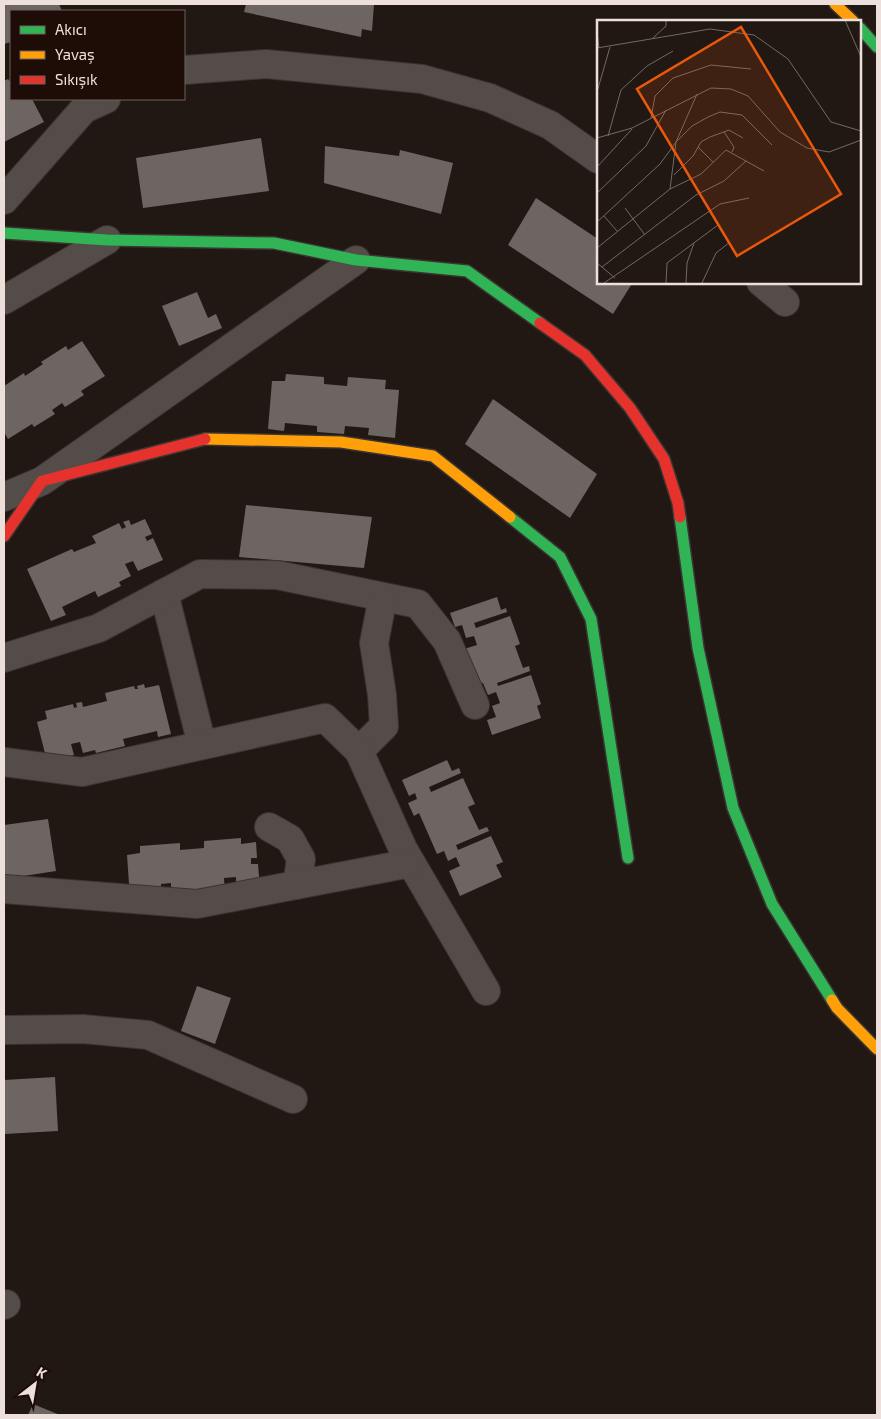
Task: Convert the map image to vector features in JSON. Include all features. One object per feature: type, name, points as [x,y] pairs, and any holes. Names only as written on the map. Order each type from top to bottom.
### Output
[{"type":"street","points":[[835,4],[852,20]]},
{"type":"street","points":[[861,29],[877,47]]},
{"type":"street","points":[[185,70],[266,64],[422,79],[490,98],[550,125],[597,158]]},
{"type":"street","points":[[4,200],[84,108],[104,100]]},
{"type":"street","points":[[4,233],[107,240],[274,242],[356,260],[467,271],[585,355],[630,408],[664,459],[678,503],[698,648],[733,808],[772,904],[837,1008],[877,1049]]},
{"type":"street","points":[[4,300],[107,240]]},
{"type":"street","points":[[4,536],[42,481],[356,260]]},
{"type":"street","points":[[763,284],[785,302]]},
{"type":"street","points":[[4,497],[42,481],[205,440],[341,442],[433,456],[560,557],[591,619],[628,858]]},
{"type":"street","points":[[4,658],[99,628],[200,574],[277,575],[418,604],[447,642],[475,705]]},
{"type":"street","points":[[164,593],[202,745]]},
{"type":"street","points":[[359,751],[384,726],[382,695],[374,643],[383,597]]},
{"type":"street","points":[[4,762],[82,772],[325,718],[359,751],[403,849],[486,991]]},
{"type":"street","points":[[269,827],[290,839],[301,859],[296,886]]},
{"type":"street","points":[[4,889],[197,904],[411,863]]},
{"type":"street","points":[[4,1030],[83,1029],[148,1036],[293,1099]]},
{"type":"building","points":[[4,4],[59,4],[62,10],[10,10],[10,42],[4,44]]},
{"type":"building","points":[[246,4],[374,4],[372,31],[362,29],[361,37],[244,12]]},
{"type":"building","points":[[8,79],[10,82],[10,100],[33,100],[44,122],[4,142],[4,81]]},
{"type":"building","points":[[261,138],[269,191],[143,208],[136,158]]},
{"type":"building","points":[[325,146],[399,156],[400,150],[453,163],[441,214],[324,183]]},
{"type":"building","points":[[536,198],[597,238],[597,284],[632,284],[613,314],[508,245]]},
{"type":"building","points":[[197,292],[208,318],[216,314],[222,328],[179,346],[162,306]]},
{"type":"building","points":[[82,341],[105,376],[81,391],[84,395],[65,407],[62,403],[52,410],[55,414],[34,427],[32,424],[8,439],[4,432],[4,386],[24,373],[25,376],[43,364],[41,362],[66,346],[68,350]]},
{"type":"building","points":[[286,374],[324,377],[324,384],[347,386],[348,377],[386,380],[385,389],[399,390],[395,438],[368,435],[369,428],[345,426],[344,434],[317,432],[317,426],[285,423],[284,431],[268,429],[272,381],[285,381]]},
{"type":"building","points":[[493,399],[597,474],[570,518],[465,444]]},
{"type":"building","points":[[246,505],[372,517],[364,568],[239,557]]},
{"type":"building","points":[[145,519],[152,534],[145,537],[147,541],[153,538],[163,560],[138,571],[133,561],[125,564],[131,576],[119,582],[121,586],[98,597],[95,591],[62,607],[66,615],[51,621],[27,569],[72,549],[74,552],[96,543],[92,536],[119,523],[122,529],[126,527],[123,522],[129,520],[131,525]]},
{"type":"building","points":[[497,597],[501,610],[506,608],[507,612],[474,623],[476,628],[510,616],[520,644],[515,646],[523,668],[529,666],[530,671],[497,683],[498,686],[531,675],[541,704],[537,706],[541,718],[492,735],[487,720],[496,717],[492,706],[500,703],[496,692],[488,695],[483,683],[477,685],[464,649],[477,645],[474,636],[466,638],[462,625],[455,627],[450,613]]},
{"type":"building","points":[[144,684],[145,688],[159,685],[171,734],[158,737],[157,731],[123,739],[125,746],[96,753],[95,750],[83,753],[80,742],[71,744],[74,755],[62,758],[48,765],[37,722],[47,719],[45,711],[73,704],[74,708],[77,707],[76,703],[82,702],[83,707],[107,701],[105,693],[134,686],[135,689],[138,689],[137,686]]},
{"type":"building","points":[[447,760],[452,771],[459,768],[461,773],[429,787],[431,792],[463,778],[475,804],[468,807],[479,830],[487,827],[489,831],[456,845],[458,850],[491,836],[503,862],[496,865],[502,877],[460,896],[449,871],[460,866],[456,857],[448,861],[444,851],[437,854],[419,813],[414,816],[408,803],[417,799],[415,793],[409,796],[402,780]]},
{"type":"building","points":[[48,819],[56,871],[4,879],[4,825]]},
{"type":"building","points":[[241,838],[241,844],[256,842],[257,858],[251,858],[251,864],[258,864],[260,889],[236,887],[236,877],[224,878],[225,894],[171,893],[171,883],[161,884],[161,895],[133,900],[132,884],[129,884],[127,855],[140,853],[140,846],[180,843],[180,850],[204,848],[204,841]]},
{"type":"building","points":[[197,986],[231,998],[215,1044],[181,1031]]},
{"type":"building","points":[[55,1077],[58,1131],[4,1134],[4,1080]]},
{"type":"building","points":[[33,1404],[60,1415],[28,1415]]},
{"type":"traffic: fast","points":[[861,29],[877,47]]},
{"type":"traffic: fast","points":[[4,233],[107,240],[274,243],[356,260],[467,271],[540,323]]},
{"type":"traffic: fast","points":[[510,517],[560,557],[591,619],[628,858]]},
{"type":"traffic: fast","points":[[680,517],[698,648],[733,808],[772,904],[832,1000]]},
{"type":"traffic: slow","points":[[835,4],[852,20]]},
{"type":"traffic: slow","points":[[205,439],[341,442],[433,456],[510,517]]},
{"type":"traffic: slow","points":[[832,1000],[837,1008],[877,1049]]},
{"type":"traffic: jam","points":[[540,323],[585,355],[630,408],[664,459],[678,503],[680,517]]},
{"type":"traffic: jam","points":[[4,536],[42,481],[205,439]]}]
